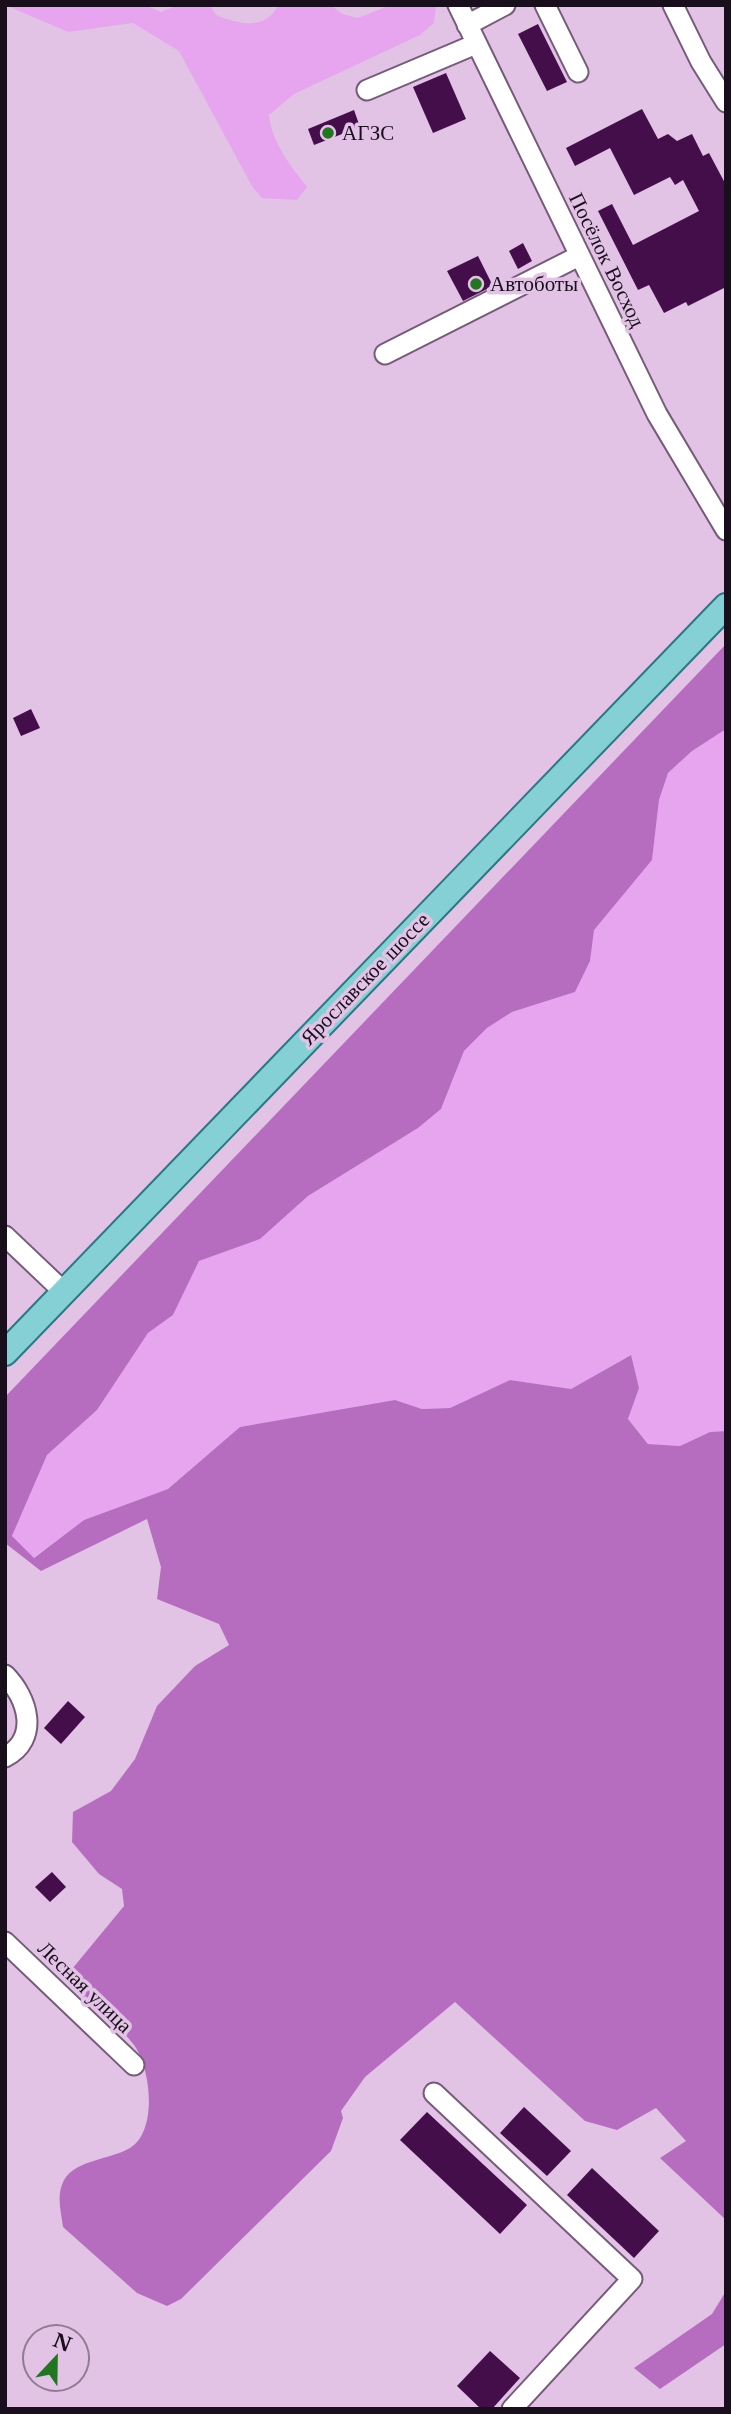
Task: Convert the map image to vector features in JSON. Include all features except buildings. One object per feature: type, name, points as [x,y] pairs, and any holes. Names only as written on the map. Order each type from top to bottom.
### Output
[{"type":"main road","name":"Ярославское шоссе","points":[[5,1353],[726,606]]},
{"type":"street","name":"Посёлок Восход","points":[[458,5],[657,414],[726,530]]},
{"type":"street","points":[[467,25],[505,5]]},
{"type":"street","points":[[545,5],[578,72]]},
{"type":"street","points":[[673,5],[701,62],[726,102]]},
{"type":"street","points":[[368,90],[476,44]]},
{"type":"street","points":[[385,355],[579,256]]},
{"type":"street","points":[[5,1236],[64,1292]]},
{"type":"street","points":[[5,1675],[23,1703],[28,1722],[19,1745],[5,1757]]},
{"type":"street","name":"Лесная улица","points":[[5,1942],[134,2065]]},
{"type":"street","points":[[434,2093],[632,2278],[512,2409]]},
{"type":"shaded area","points":[[5,5],[145,5],[161,12],[178,5],[210,5],[216,15],[232,21],[250,23],[266,19],[278,5],[331,5],[342,14],[358,18],[391,5],[436,6],[434,23],[420,35],[294,94],[269,115],[278,144],[307,187],[297,200],[262,198],[253,188],[179,51],[133,23],[68,32]]},
{"type":"shaded area","points":[[726,644],[726,729],[692,751],[668,773],[659,800],[652,860],[594,930],[590,961],[575,992],[512,1012],[487,1028],[464,1051],[441,1109],[418,1128],[308,1196],[260,1239],[199,1261],[173,1315],[148,1333],[97,1410],[47,1455],[12,1536],[34,1558],[84,1520],[168,1489],[240,1427],[395,1400],[422,1409],[450,1408],[510,1380],[571,1389],[631,1355],[639,1388],[628,1419],[648,1444],[680,1446],[710,1432],[726,1431],[726,2220],[660,2158],[686,2141],[656,2108],[617,2130],[585,2121],[455,2002],[365,2077],[341,2111],[343,2118],[331,2151],[181,2299],[167,2306],[137,2293],[63,2227],[60,2197],[64,2180],[77,2168],[122,2152],[139,2140],[145,2128],[149,2099],[144,2068],[134,2045],[109,2019],[63,1980],[124,1906],[122,1889],[99,1874],[72,1842],[73,1812],[111,1791],[135,1759],[157,1706],[195,1666],[229,1645],[219,1624],[157,1599],[161,1567],[147,1519],[41,1571],[5,1543],[5,1397]]},
{"type":"shaded area","points":[[726,729],[726,1431],[710,1432],[680,1446],[649,1444],[628,1419],[639,1388],[630,1355],[571,1389],[510,1380],[450,1408],[422,1409],[395,1400],[241,1427],[168,1489],[84,1520],[33,1558],[12,1536],[47,1455],[97,1410],[148,1333],[173,1315],[199,1261],[260,1239],[308,1196],[418,1128],[441,1109],[464,1051],[487,1028],[512,1012],[575,992],[590,961],[593,930],[652,860],[659,800],[668,773],[692,751]]},
{"type":"shaded area","points":[[726,2291],[726,2344],[660,2389],[634,2368],[712,2314]]},
{"type":"place","name":"АГЗС","points":[[328,133]]},
{"type":"place","name":"Автоботы","points":[[476,284]]}]
